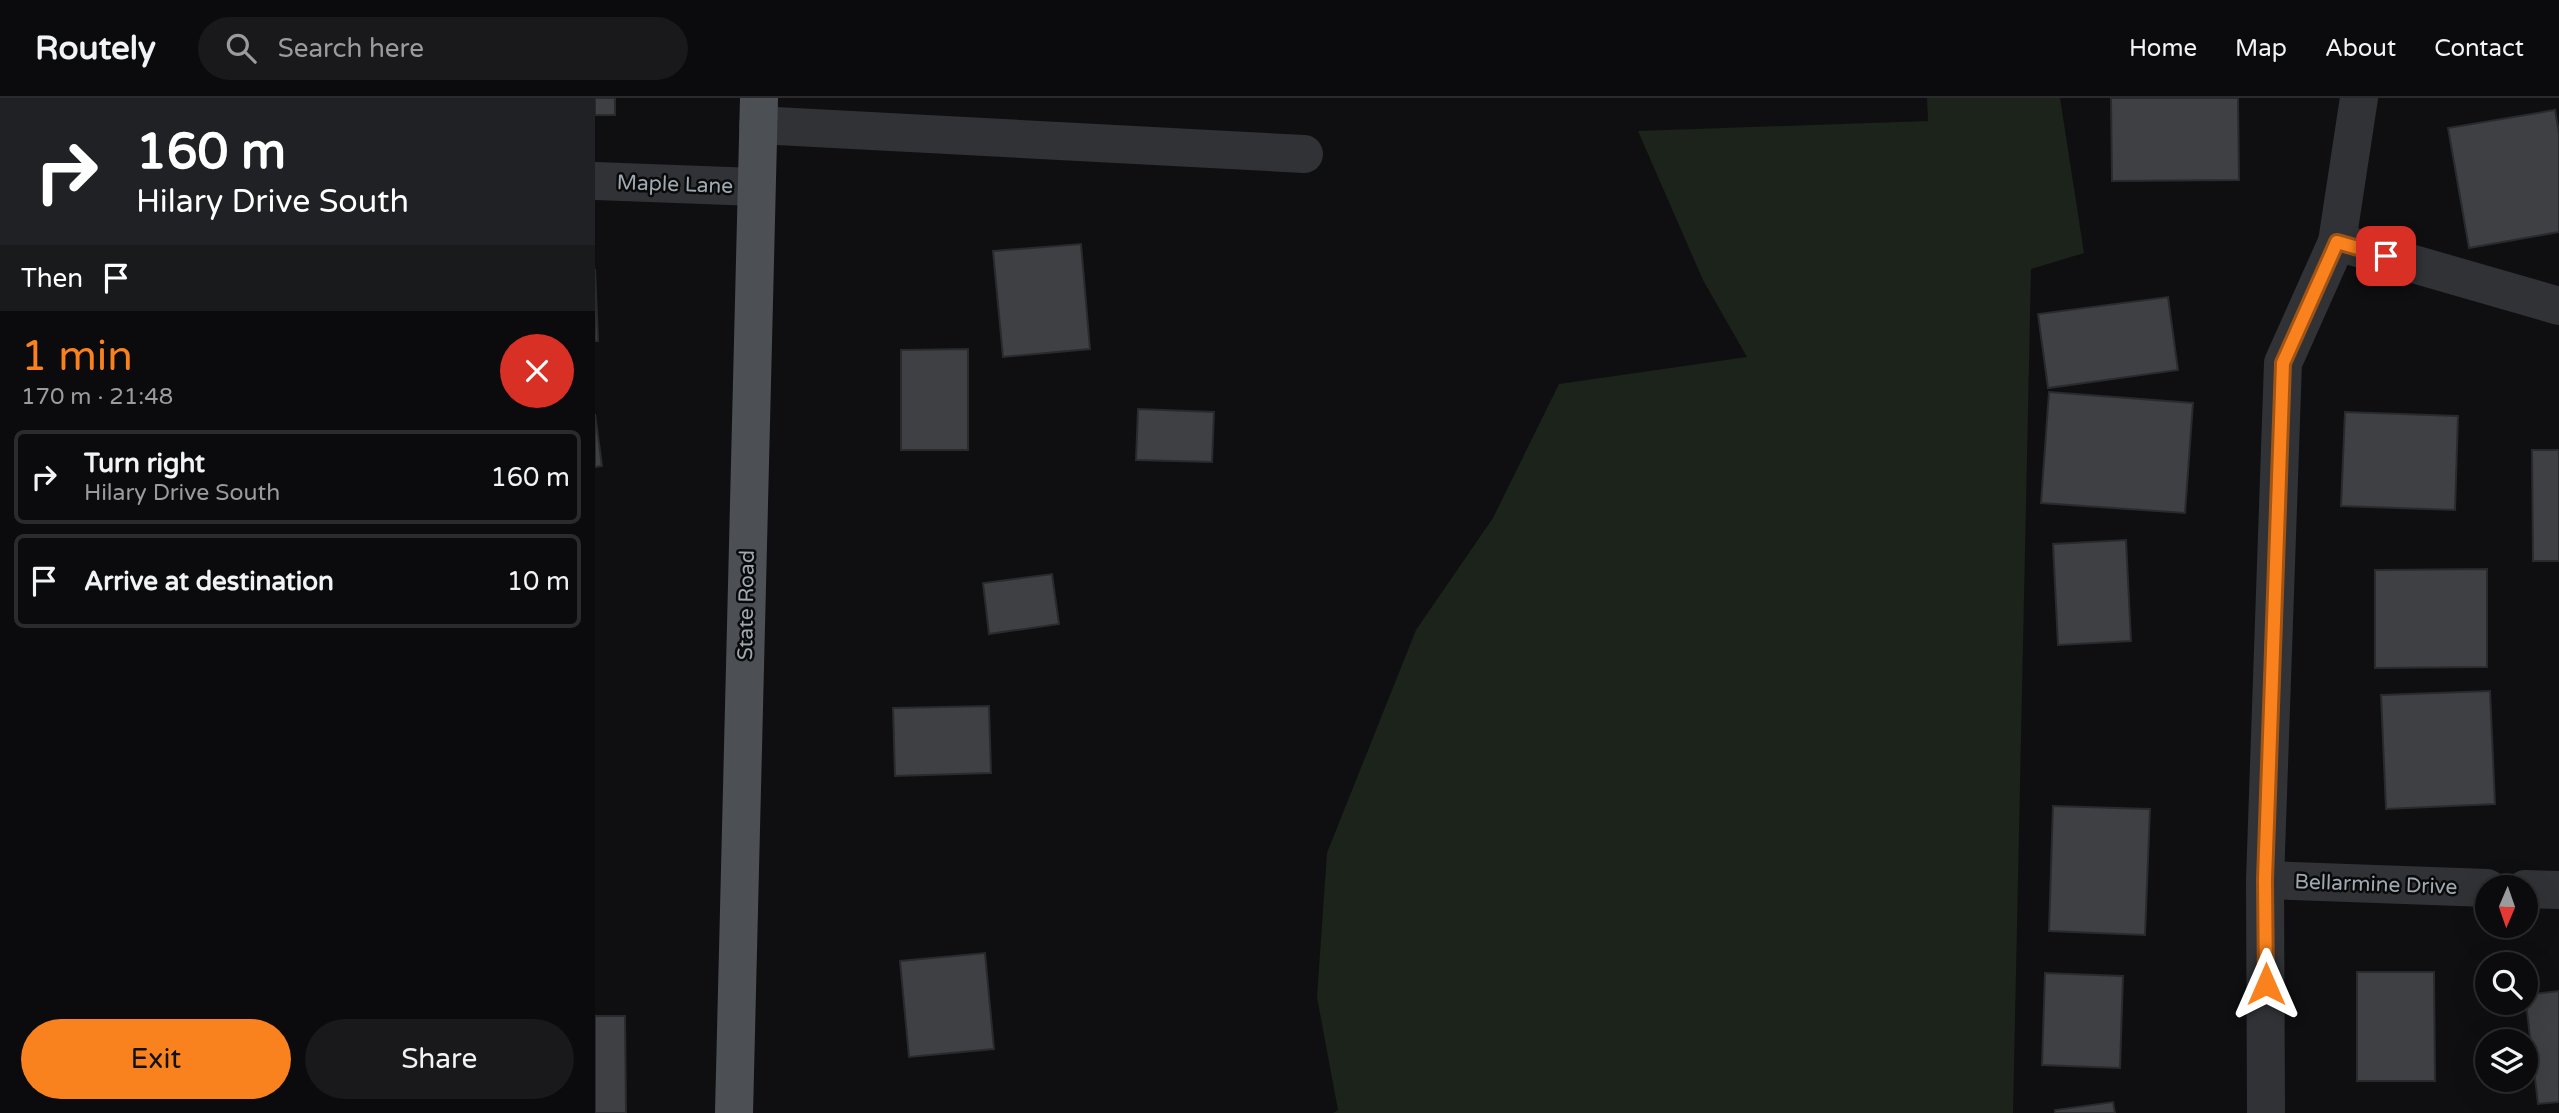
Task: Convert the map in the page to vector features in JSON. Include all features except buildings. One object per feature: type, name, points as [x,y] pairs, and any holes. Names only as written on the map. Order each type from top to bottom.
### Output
[{"type":"main road","name":"State Road","points":[[734,1113],[758,111]]},
{"type":"street","points":[[2266,1113],[2265,880],[2283,363],[2337,242],[2359,98]]},
{"type":"street","points":[[758,111],[1304,154]]},
{"type":"street","name":"Maple Lane","points":[[595,181],[755,187]]},
{"type":"street","points":[[2337,242],[2559,306]]},
{"type":"street","name":"Bellarmine Drive","points":[[2265,880],[2475,888]]},
{"type":"street","points":[[2538,889],[2559,890]]},
{"type":"shaded area","points":[[1927,98],[2060,98],[2084,253],[2031,269],[2013,1113],[1333,1113],[1338,1110],[1317,997],[1327,853],[1416,630],[1493,518],[1559,384],[1747,357],[1703,280],[1638,131],[1928,121]]},
{"type":"route","points":[[2266,984],[2265,880],[2283,363],[2337,242],[2386,256]]}]
